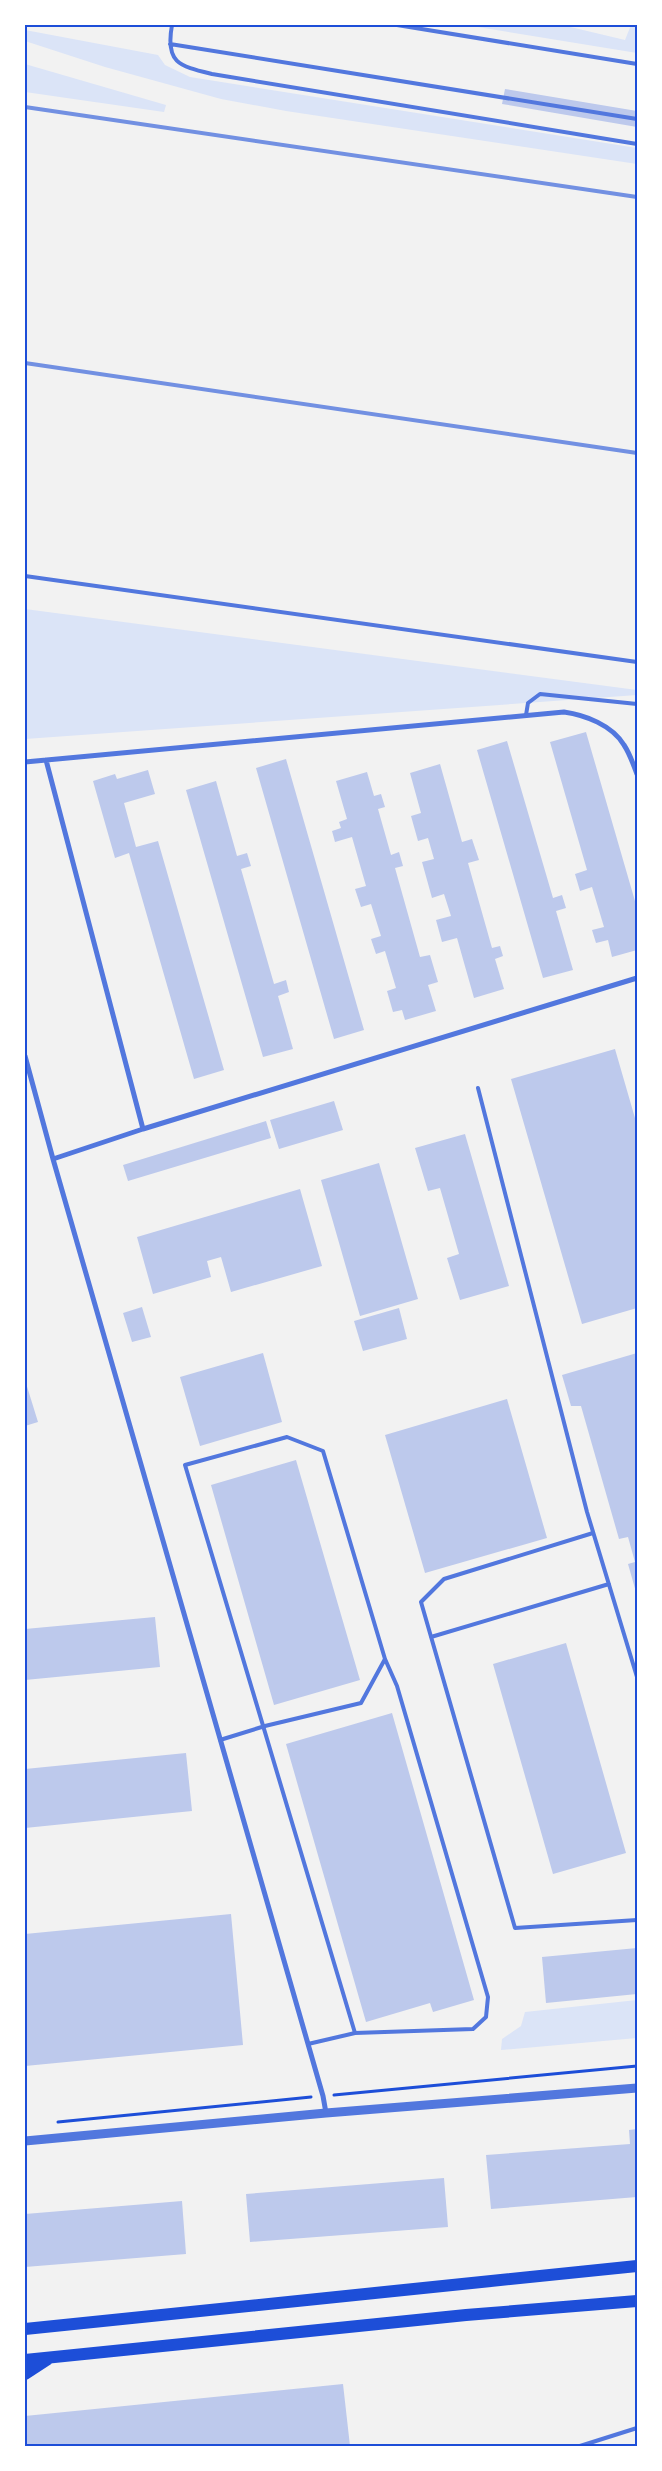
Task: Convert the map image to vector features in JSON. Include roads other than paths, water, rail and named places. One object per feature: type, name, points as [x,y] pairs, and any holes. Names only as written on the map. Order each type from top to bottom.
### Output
[{"type":"main road","points":[[25,2329],[637,2266]]},
{"type":"main road","points":[[25,2360],[466,2315],[637,2300]]},
{"type":"main road","points":[[25,2374],[50,2358]]},
{"type":"street","points":[[25,762],[526,714],[564,712],[583,715],[603,725],[624,744],[637,774]]},
{"type":"street","points":[[46,760],[143,1128]]},
{"type":"street","points":[[52,1159],[143,1128],[637,978]]},
{"type":"street","points":[[25,1056],[52,1159],[308,2044],[326,2113]]},
{"type":"street","points":[[25,2141],[326,2113],[637,2088]]},
{"type":"lane","points":[[172,25],[170,53],[176,62],[186,68],[212,74],[637,144]]},
{"type":"lane","points":[[397,25],[637,64]]},
{"type":"lane","points":[[170,44],[637,119]]},
{"type":"lane","points":[[25,576],[637,662]]},
{"type":"lane","points":[[526,714],[528,703],[540,694],[637,704]]},
{"type":"lane","points":[[478,1088],[593,1533],[637,1677]]},
{"type":"lane","points":[[308,2044],[355,2033],[473,2029],[486,2017],[488,1997],[397,1686],[385,1659],[323,1451],[287,1437],[185,1465],[265,1726],[355,2033]]},
{"type":"lane","points":[[593,1533],[444,1579],[421,1602],[514,1928],[637,1920]]},
{"type":"lane","points":[[431,1637],[609,1584]]},
{"type":"lane","points":[[220,1740],[265,1726],[361,1703],[385,1659]]},
{"type":"lane","points":[[580,2446],[637,2428]]},
{"type":"railway","points":[[25,107],[637,197]]},
{"type":"railway","points":[[25,363],[637,453]]}]
